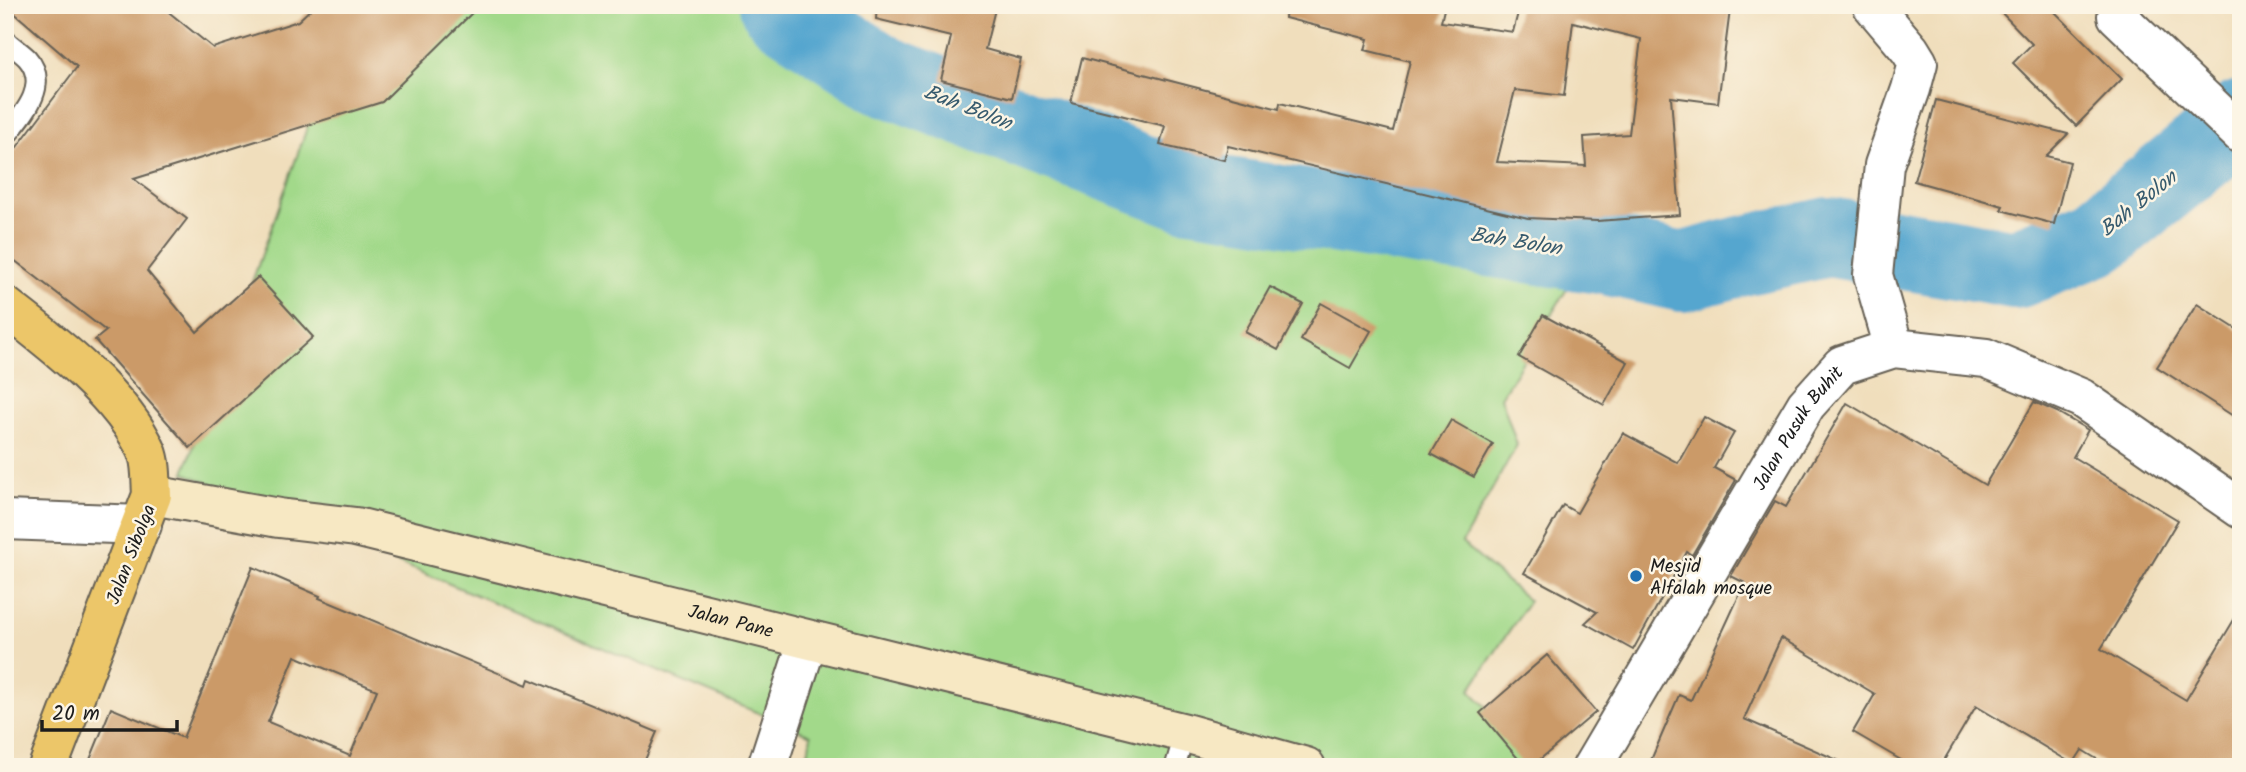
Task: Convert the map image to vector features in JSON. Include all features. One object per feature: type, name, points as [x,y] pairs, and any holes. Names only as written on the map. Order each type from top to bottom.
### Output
[{"type":"main road","name":"Jalan Sibolga","points":[[5,306],[56,345],[120,409],[148,454],[147,510],[48,767]]},
{"type":"street","points":[[1872,5],[1918,63],[1912,89],[1884,165],[1873,275],[1894,348]]},
{"type":"street","points":[[2117,16],[2241,134]]},
{"type":"street","name":"Jalan Pusuk Buhit","points":[[1592,767],[1805,405],[1842,365],[1894,348],[1986,358],[2081,398],[2241,509]]},
{"type":"street","points":[[5,520],[147,510]]},
{"type":"street","name":"Jalan Pane","points":[[147,510],[279,518],[356,527],[808,640],[1180,750],[1306,767]]},
{"type":"street","points":[[767,767],[808,640]]},
{"type":"lane","points":[[5,40],[28,60],[37,77],[36,92],[5,137]]},
{"type":"green space","points":[[421,5],[756,5],[883,99],[1153,202],[1573,279],[1501,397],[1517,445],[1462,543],[1529,601],[1470,690],[1545,767],[806,767],[811,735],[184,473],[323,83]]},
{"type":"building","points":[[5,5],[160,5],[213,48],[298,21],[315,5],[480,5],[382,102],[134,179],[187,219],[147,271],[197,332],[258,277],[313,337],[190,448],[95,340],[106,331],[5,253],[5,163],[77,67]]},
{"type":"building","points":[[877,5],[996,5],[985,49],[1021,59],[1012,98],[941,80],[951,37],[876,19]]},
{"type":"building","points":[[1286,5],[1445,5],[1441,22],[1513,32],[1520,5],[1690,5],[1730,10],[1718,103],[1671,97],[1680,215],[1597,221],[1528,218],[1228,146],[1224,160],[1160,145],[1165,126],[1071,103],[1082,58],[1279,109],[1280,103],[1393,131],[1410,61],[1365,50],[1368,39],[1285,18]],"holes":[[[1573,22],[1641,39],[1629,134],[1584,137],[1586,166],[1497,162],[1515,90],[1564,96]]]},
{"type":"building","points":[[1994,5],[2048,5],[2122,79],[2076,126],[2013,63],[2032,44]]},
{"type":"building","points":[[1936,100],[2068,134],[2046,156],[2070,162],[2054,224],[2001,210],[2003,206],[1914,181]]},
{"type":"building","points":[[1270,287],[1303,304],[1278,350],[1245,332]]},
{"type":"building","points":[[1321,303],[1371,331],[1350,368],[1301,340]]},
{"type":"building","points":[[2197,304],[2241,332],[2241,421],[2157,367]]},
{"type":"building","points":[[1543,315],[1628,362],[1604,405],[1519,357]]},
{"type":"building","points":[[2034,402],[2088,430],[2073,457],[2178,520],[2101,649],[2186,700],[2241,608],[2241,767],[2110,767],[2082,750],[2073,764],[1976,706],[1940,767],[1913,767],[1853,732],[1875,694],[1781,638],[1744,719],[1853,767],[1648,767],[1679,695],[1691,700],[1745,583],[1731,576],[1775,501],[1786,507],[1847,403],[1985,485]]},
{"type":"building","points":[[1704,417],[1734,433],[1714,468],[1736,480],[1692,555],[1687,552],[1633,650],[1585,623],[1597,612],[1524,573],[1563,505],[1577,513],[1623,433],[1678,463]]},
{"type":"building","points":[[1451,420],[1493,444],[1474,477],[1431,454]]},
{"type":"building","points":[[253,567],[320,596],[319,598],[527,685],[529,679],[657,732],[642,767],[87,767],[111,708],[183,738]],"holes":[[[295,656],[377,690],[350,756],[268,722]]]},
{"type":"building","points":[[1547,655],[1596,712],[1531,767],[1525,767],[1480,713]]},
{"type":"waterway","name":"Bah Bolon","points":[[779,5],[784,11],[881,74],[1183,190],[1606,255],[1682,272],[1829,237],[2015,269],[2098,236],[2241,120]]},
{"type":"place","name":"Mesjid Alfalah mosque","points":[[1636,576]]}]
